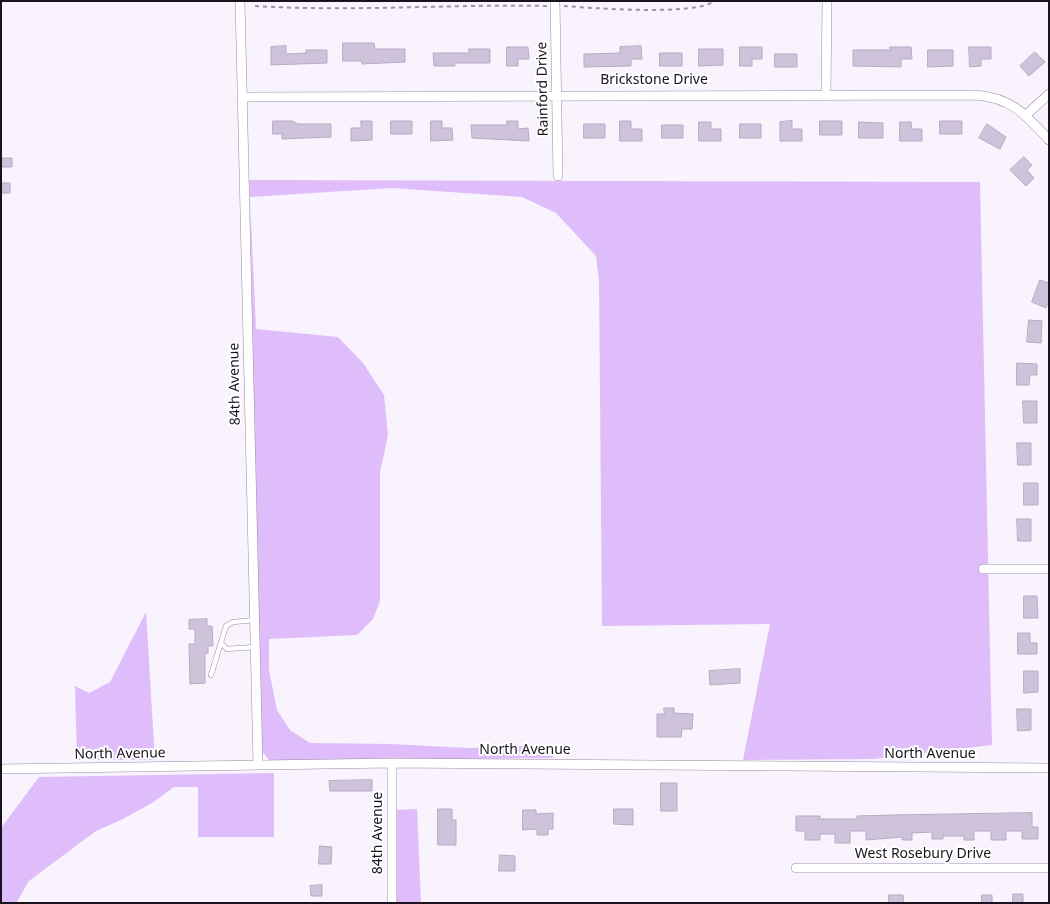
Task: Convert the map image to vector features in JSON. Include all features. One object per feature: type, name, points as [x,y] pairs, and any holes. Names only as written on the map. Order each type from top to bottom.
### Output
[{"type":"street","name":"84th Avenue","points":[[240,1],[258,765]]},
{"type":"street","points":[[826,94],[827,1]]},
{"type":"street","name":"Rainford Drive","points":[[556,4],[558,176]]},
{"type":"street","name":"Brickstone Drive","points":[[243,97],[556,94],[994,96],[1008,102],[1026,115],[1049,140]]},
{"type":"street","points":[[1026,115],[1049,94]]},
{"type":"street","points":[[983,569],[1049,569]]},
{"type":"street","name":"84th Avenue","points":[[392,763],[392,903]]},
{"type":"street","name":"North Avenue","points":[[1,769],[392,763],[1049,768]]},
{"type":"street","name":"West Rosebury Drive","points":[[796,868],[1049,868]]},
{"type":"lane","points":[[211,675],[226,626],[233,622],[254,620]]},
{"type":"lane","points":[[222,644],[226,649],[255,647]]},
{"type":"path","points":[[255,6],[328,9],[346,6],[369,9],[556,4],[670,9],[707,6],[714,1]]},
{"type":"shaded area","points":[[249,180],[980,182],[992,745],[874,759],[743,760],[770,624],[602,626],[599,281],[596,256],[556,213],[522,197],[392,188],[250,197]]},
{"type":"shaded area","points":[[250,198],[256,329],[338,337],[363,363],[384,395],[388,435],[380,472],[380,601],[373,619],[357,635],[269,639],[269,670],[277,710],[290,730],[310,743],[391,744],[468,748],[553,745],[553,758],[270,761],[260,749]]},
{"type":"shaded area","points":[[146,612],[155,760],[77,760],[75,686],[89,693],[110,682]]},
{"type":"shaded area","points":[[274,773],[274,837],[198,837],[198,787],[174,787],[152,803],[96,831],[29,881],[16,903],[1,903],[1,828],[39,777]]},
{"type":"shaded area","points":[[417,809],[421,903],[397,903],[396,810]]},
{"type":"building","points":[[343,43],[374,43],[375,49],[405,49],[405,62],[362,64],[362,61],[343,61]]},
{"type":"building","points":[[286,46],[286,54],[306,53],[306,50],[327,50],[327,63],[271,65],[271,47]]},
{"type":"building","points":[[641,46],[642,59],[631,59],[631,66],[584,67],[584,54],[620,53],[620,47]]},
{"type":"building","points":[[507,47],[528,47],[529,59],[518,59],[518,66],[507,66]]},
{"type":"building","points":[[740,47],[762,47],[762,59],[752,59],[752,66],[740,66]]},
{"type":"building","points":[[890,47],[911,47],[912,59],[901,59],[901,67],[853,66],[853,50],[890,50]]},
{"type":"building","points":[[969,47],[991,47],[991,59],[981,59],[981,66],[970,67]]},
{"type":"building","points":[[469,49],[490,49],[490,63],[455,63],[455,66],[434,66],[433,53],[469,53]]},
{"type":"building","points":[[699,49],[723,49],[723,65],[699,66]]},
{"type":"building","points":[[928,50],[953,50],[953,66],[928,67]]},
{"type":"building","points":[[1035,52],[1045,62],[1029,76],[1020,66]]},
{"type":"building","points":[[660,53],[682,53],[682,66],[660,66]]},
{"type":"building","points":[[775,54],[797,54],[797,67],[775,67]]},
{"type":"building","points":[[273,121],[292,121],[298,124],[331,124],[331,137],[282,139],[282,134],[273,134]]},
{"type":"building","points":[[361,121],[372,121],[372,140],[351,141],[351,128],[361,128]]},
{"type":"building","points":[[391,121],[412,121],[412,134],[391,134]]},
{"type":"building","points":[[431,121],[442,121],[442,128],[452,128],[453,140],[431,141]]},
{"type":"building","points":[[507,121],[518,121],[518,129],[528,128],[529,141],[472,138],[471,125],[507,125]]},
{"type":"building","points":[[620,121],[631,121],[631,129],[642,129],[642,141],[620,141]]},
{"type":"building","points":[[792,121],[792,129],[802,129],[802,141],[780,141],[780,122]]},
{"type":"building","points":[[820,121],[842,121],[842,135],[820,135]]},
{"type":"building","points":[[940,121],[962,121],[962,134],[940,134]]},
{"type":"building","points":[[699,122],[711,122],[711,129],[721,129],[721,141],[699,141]]},
{"type":"building","points":[[859,122],[883,123],[883,138],[859,138]]},
{"type":"building","points":[[900,122],[911,122],[912,129],[922,129],[922,141],[900,141]]},
{"type":"building","points":[[584,124],[605,124],[605,138],[584,138]]},
{"type":"building","points":[[740,124],[761,124],[761,138],[740,138]]},
{"type":"building","points":[[987,124],[1006,137],[1000,149],[979,138]]},
{"type":"building","points":[[662,125],[683,125],[683,138],[662,138]]},
{"type":"building","points":[[1024,157],[1032,165],[1027,170],[1034,178],[1026,186],[1010,170]]},
{"type":"building","points":[[1,158],[12,158],[12,167],[1,167]]},
{"type":"building","points":[[1,183],[10,183],[10,193],[1,193]]},
{"type":"building","points":[[1040,280],[1049,283],[1049,300],[1046,308],[1032,302]]},
{"type":"building","points":[[1029,320],[1042,321],[1041,343],[1027,342]]},
{"type":"building","points":[[1017,363],[1037,364],[1037,375],[1030,375],[1029,385],[1017,385]]},
{"type":"building","points":[[1023,401],[1037,401],[1037,423],[1024,423]]},
{"type":"building","points":[[1017,443],[1031,443],[1031,465],[1018,465]]},
{"type":"building","points":[[1024,483],[1038,483],[1038,505],[1024,505]]},
{"type":"building","points":[[1017,519],[1031,519],[1031,541],[1018,541]]},
{"type":"building","points":[[1024,596],[1037,596],[1038,618],[1024,618]]},
{"type":"building","points":[[207,619],[207,626],[212,626],[213,646],[208,646],[208,653],[205,653],[205,683],[190,684],[189,644],[195,644],[195,629],[189,629],[189,620]]},
{"type":"building","points":[[1018,633],[1030,633],[1030,643],[1037,643],[1037,654],[1018,654]]},
{"type":"building","points":[[740,669],[740,683],[710,685],[709,671]]},
{"type":"building","points":[[1024,671],[1038,671],[1038,692],[1024,693]]},
{"type":"building","points":[[664,708],[674,708],[674,713],[693,714],[692,729],[682,729],[681,737],[657,737],[657,714],[664,714]]},
{"type":"building","points":[[1017,709],[1031,709],[1031,730],[1018,731]]},
{"type":"building","points":[[372,780],[372,791],[330,791],[329,781]]},
{"type":"building","points":[[661,783],[677,783],[677,811],[661,811]]},
{"type":"building","points":[[438,809],[452,809],[452,820],[456,820],[456,845],[438,845]]},
{"type":"building","points":[[614,809],[633,809],[633,825],[614,824]]},
{"type":"building","points":[[523,810],[536,810],[536,814],[553,813],[553,829],[548,829],[548,835],[537,835],[537,829],[523,830]]},
{"type":"building","points":[[1032,813],[1032,827],[1038,827],[1038,839],[1022,839],[1022,831],[1006,831],[1006,840],[991,840],[991,831],[974,831],[974,840],[964,840],[964,836],[943,836],[943,839],[932,839],[932,832],[912,833],[912,840],[902,840],[902,837],[866,840],[866,831],[850,831],[850,843],[835,843],[835,834],[820,834],[820,840],[805,840],[805,831],[796,831],[796,816],[820,816],[820,819],[857,819],[857,816]]},
{"type":"building","points":[[320,846],[332,847],[331,864],[319,864]]},
{"type":"building","points":[[500,855],[515,856],[515,871],[499,871]]},
{"type":"building","points":[[322,885],[322,896],[311,896],[310,886]]},
{"type":"building","points":[[1013,894],[1023,894],[1023,903],[1013,903]]},
{"type":"building","points":[[889,895],[903,895],[904,903],[889,903]]},
{"type":"building","points":[[982,895],[992,895],[992,903],[982,903]]}]
